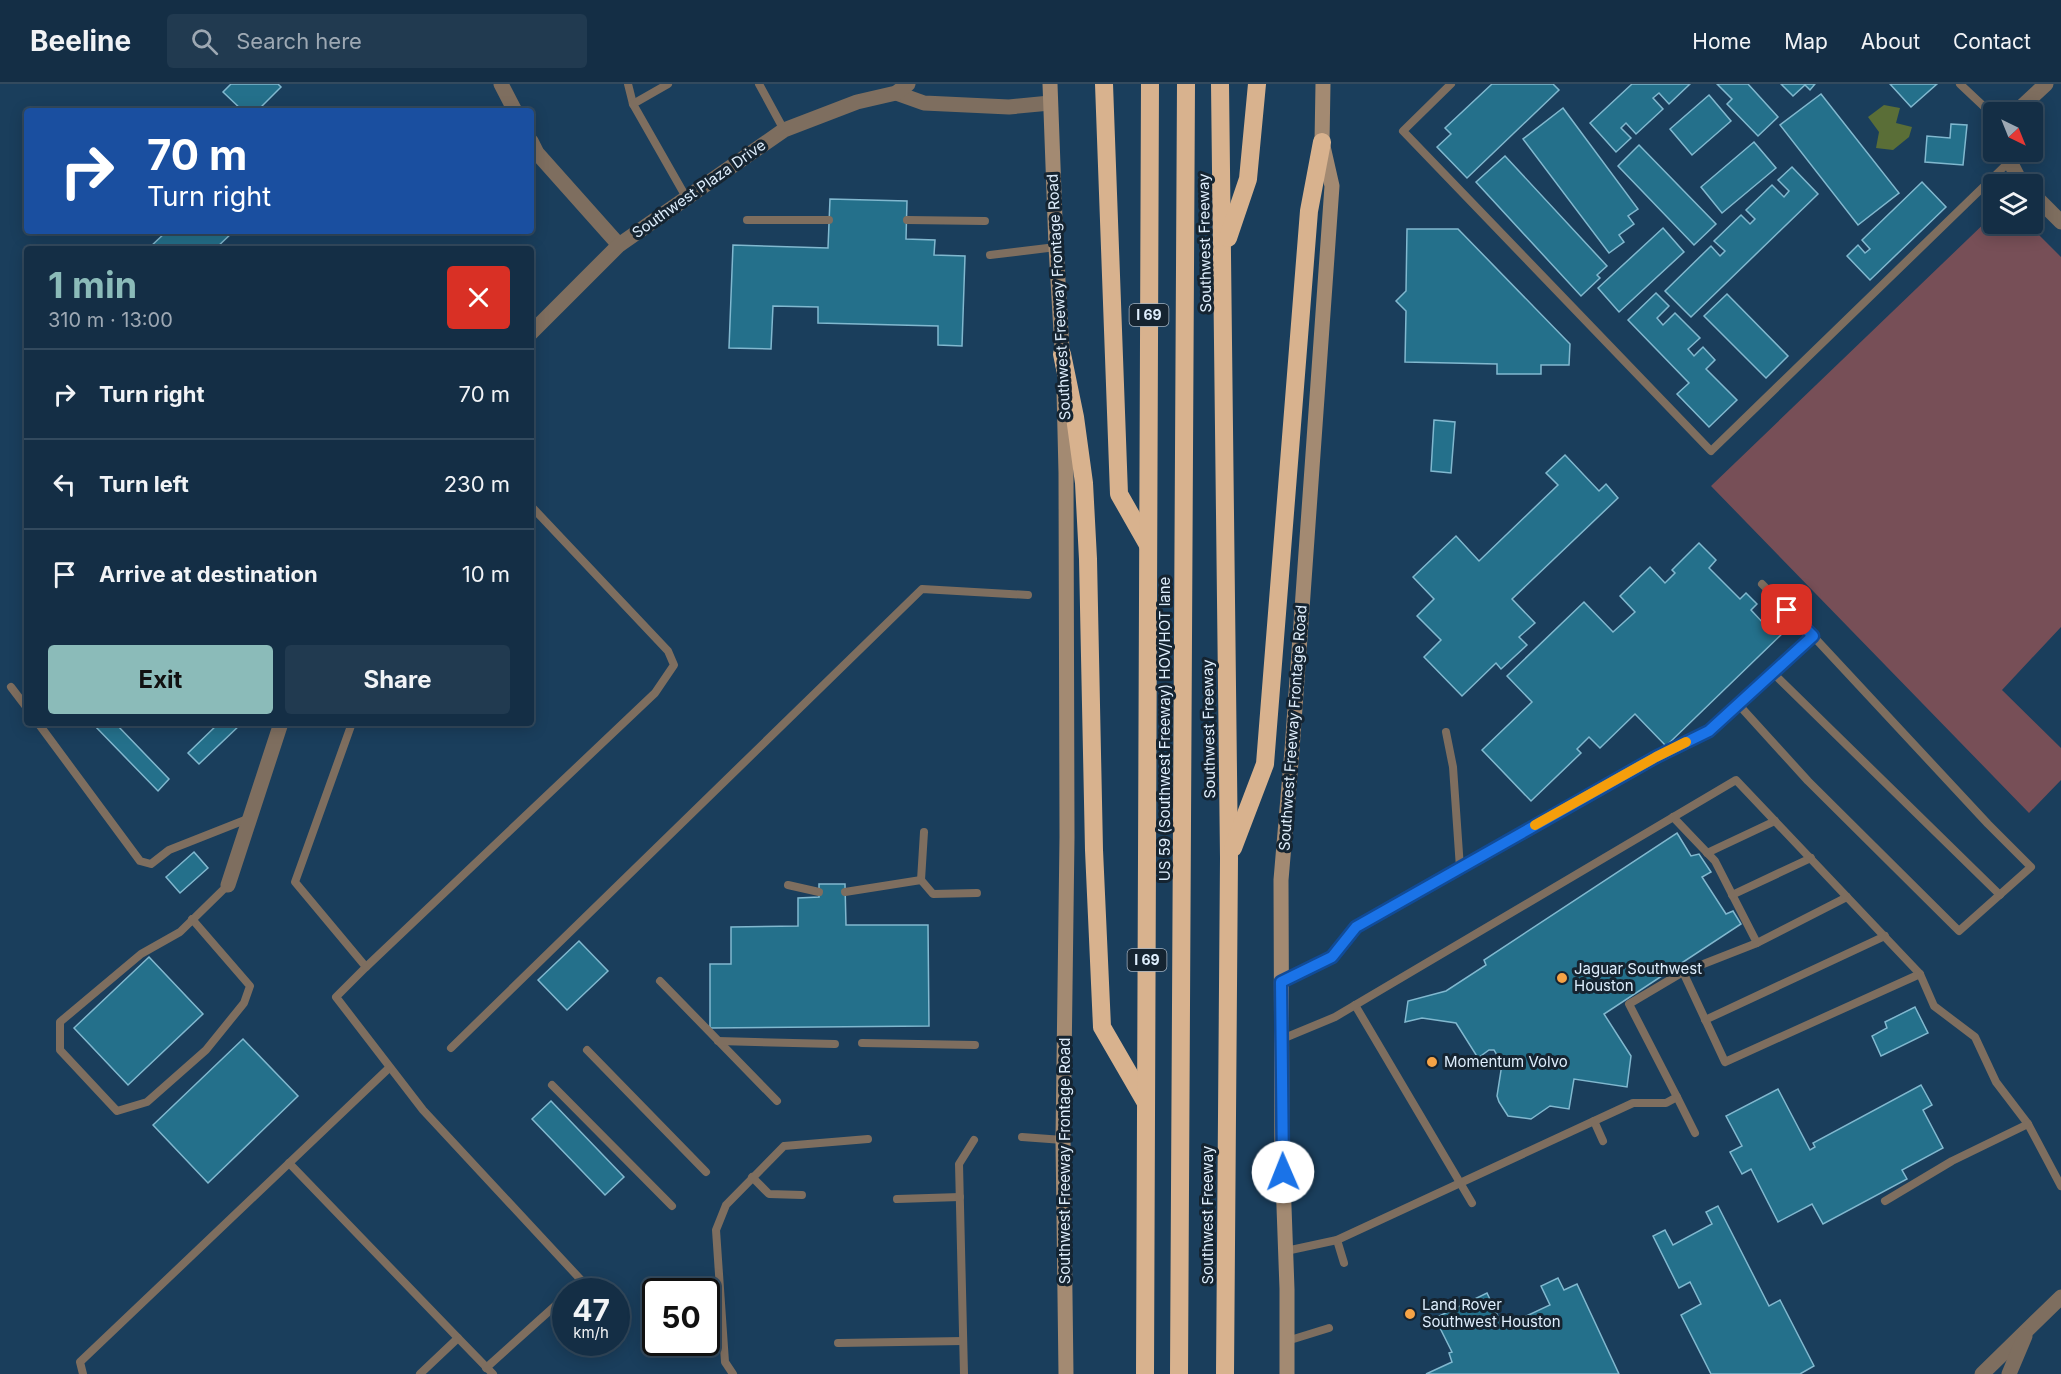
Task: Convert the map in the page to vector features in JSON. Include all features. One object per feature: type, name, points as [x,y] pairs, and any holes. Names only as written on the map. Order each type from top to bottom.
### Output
[{"type":"highway","points":[[1104,84],[1119,494],[1149,546]]},
{"type":"highway","name":"I 69","points":[[1145,1374],[1150,84]]},
{"type":"highway","name":"US 59 (Southwest Freeway) HOV/HOT lane","points":[[1179,1374],[1186,84]]},
{"type":"highway","name":"Southwest Freeway","points":[[1220,84],[1229,858],[1225,1374]]},
{"type":"highway","points":[[1223,251],[1248,179],[1257,84]]},
{"type":"highway","points":[[1229,858],[1265,765],[1309,211],[1322,142]]},
{"type":"highway","points":[[1062,354],[1075,417],[1084,483],[1094,850],[1102,1027],[1146,1103]]},
{"type":"main road","name":"Southwest Freeway Frontage Road","points":[[1050,84],[1066,484],[1067,826],[1063,1140],[1066,1374]]},
{"type":"main road","name":"Southwest Freeway Frontage Road","points":[[1287,1374],[1281,880],[1332,186],[1322,142],[1323,84]]},
{"type":"street","points":[[501,84],[513,108]]},
{"type":"street","points":[[2027,102],[2046,84]]},
{"type":"street","name":"Southwest Plaza Drive","points":[[534,330],[619,245],[784,130],[857,102],[902,88],[924,103],[1009,107],[1050,103]]},
{"type":"street","points":[[534,147],[619,245]]},
{"type":"street","points":[[2043,204],[2061,222]]},
{"type":"street","points":[[228,885],[280,726]]},
{"type":"street","points":[[1982,1374],[2061,1297]]},
{"type":"street","points":[[2009,1374],[2028,1331]]},
{"type":"lane","points":[[628,84],[633,104],[686,197]]},
{"type":"lane","points":[[633,104],[668,84]]},
{"type":"lane","points":[[759,84],[784,130]]},
{"type":"lane","points":[[1452,84],[1403,131],[1711,450],[2002,162]]},
{"type":"lane","points":[[1960,84],[1983,106]]},
{"type":"lane","points":[[747,220],[829,220]]},
{"type":"lane","points":[[907,220],[985,221]]},
{"type":"lane","points":[[990,255],[1056,247]]},
{"type":"lane","points":[[534,509],[668,651],[674,665],[655,693],[336,997],[389,1068],[447,1138],[579,1278]]},
{"type":"lane","points":[[1738,704],[1808,781],[1959,931],[2031,867],[1762,584]]},
{"type":"lane","points":[[451,1048],[922,589],[1028,595]]},
{"type":"lane","points":[[1281,982],[1332,957],[1356,927],[1656,757],[1709,731],[1813,636]]},
{"type":"lane","points":[[1773,673],[2000,895]]},
{"type":"lane","points":[[11,687],[24,704]]},
{"type":"lane","points":[[40,726],[140,861],[151,864],[169,850],[250,818]]},
{"type":"lane","points":[[351,726],[295,882],[366,966]]},
{"type":"lane","points":[[1446,732],[1453,767],[1460,868]]},
{"type":"lane","points":[[1282,1039],[1335,1017],[1736,780],[1920,974],[1934,1006],[1975,1037],[1996,1082],[2028,1124],[2061,1186]]},
{"type":"lane","points":[[1673,817],[1715,861],[1757,943]]},
{"type":"lane","points":[[1707,853],[1775,821]]},
{"type":"lane","points":[[924,832],[921,880],[933,894],[977,893]]},
{"type":"lane","points":[[1732,895],[1811,858]]},
{"type":"lane","points":[[845,892],[921,880]]},
{"type":"lane","points":[[192,920],[250,986],[244,1003],[206,1050],[147,1102],[117,1112],[60,1050],[60,1022],[141,954],[180,932],[192,920],[228,885]]},
{"type":"lane","points":[[788,885],[819,892]]},
{"type":"lane","points":[[1695,1133],[1629,1004],[1683,972],[1757,943],[1847,897]]},
{"type":"lane","points":[[1705,1020],[1885,936]]},
{"type":"lane","points":[[1683,972],[1725,1062],[1920,974]]},
{"type":"lane","points":[[660,981],[777,1101]]},
{"type":"lane","points":[[1355,1005],[1472,1203]]},
{"type":"lane","points":[[718,1041],[835,1044]]},
{"type":"lane","points":[[862,1043],[975,1045]]},
{"type":"lane","points":[[587,1050],[706,1172]]},
{"type":"lane","points":[[83,1374],[80,1362],[389,1068]]},
{"type":"lane","points":[[552,1085],[672,1206]]},
{"type":"lane","points":[[1286,1251],[1337,1240],[1633,1103],[1666,1102],[1677,1097]]},
{"type":"lane","points":[[1593,1121],[1603,1141]]},
{"type":"lane","points":[[1885,1201],[1952,1161],[2028,1124]]},
{"type":"lane","points":[[1022,1137],[1063,1140]]},
{"type":"lane","points":[[733,1374],[725,1362],[716,1230],[726,1205],[784,1146],[868,1139]]},
{"type":"lane","points":[[964,1374],[959,1164],[974,1140]]},
{"type":"lane","points":[[289,1163],[490,1371],[552,1310]]},
{"type":"lane","points":[[752,1177],[769,1194],[802,1195]]},
{"type":"lane","points":[[897,1199],[960,1197]]},
{"type":"lane","points":[[1337,1240],[1344,1263]]},
{"type":"lane","points":[[1287,1341],[1329,1328]]},
{"type":"lane","points":[[420,1374],[458,1338]]},
{"type":"lane","points":[[838,1344],[963,1341]]},
{"type":"shaded area","points":[[1884,105],[1900,108],[1896,123],[1912,127],[1909,137],[1893,150],[1876,148],[1879,132],[1868,117]]},
{"type":"shaded area","points":[[1983,225],[1983,234],[2038,234],[2061,257],[2061,627],[2002,690],[2061,748],[2061,780],[2029,813],[1711,486]]},
{"type":"building","points":[[231,84],[278,84],[281,87],[260,108],[240,108],[223,92]]},
{"type":"building","points":[[1492,84],[1553,84],[1559,90],[1467,178],[1437,147],[1451,134],[1445,128]]},
{"type":"building","points":[[1632,84],[1690,84],[1669,104],[1659,93],[1653,98],[1663,109],[1636,134],[1626,123],[1621,128],[1631,138],[1616,152],[1590,123]]},
{"type":"building","points":[[1717,84],[1748,84],[1778,117],[1758,136],[1727,104],[1732,99]]},
{"type":"building","points":[[1781,84],[1815,84],[1810,90],[1805,85],[1793,96]]},
{"type":"building","points":[[1890,84],[1937,84],[1911,107]]},
{"type":"building","points":[[1821,94],[1899,193],[1858,225],[1780,125]]},
{"type":"building","points":[[1709,95],[1731,121],[1692,155],[1670,129]]},
{"type":"building","points":[[1563,108],[1638,209],[1628,216],[1634,224],[1619,235],[1624,242],[1609,253],[1523,139]]},
{"type":"building","points":[[1951,124],[1967,125],[1963,165],[1925,162],[1927,136],[1950,138]]},
{"type":"building","points":[[1754,142],[1776,168],[1722,213],[1701,187]]},
{"type":"building","points":[[1639,145],[1716,224],[1694,245],[1618,166]]},
{"type":"building","points":[[1505,156],[1607,266],[1597,275],[1600,278],[1581,296],[1476,182]]},
{"type":"building","points":[[1792,167],[1818,194],[1691,317],[1665,291],[1711,246],[1720,256],[1725,251],[1714,241],[1741,215],[1750,224],[1755,219],[1746,210],[1772,185],[1784,197],[1789,191],[1778,180]]},
{"type":"building","points":[[1922,182],[1946,207],[1870,280],[1847,256],[1858,245],[1865,253],[1870,249],[1862,240]]},
{"type":"building","points":[[830,199],[907,201],[906,239],[935,240],[934,255],[965,256],[962,346],[938,345],[938,326],[818,323],[818,307],[773,306],[771,349],[729,348],[733,245],[828,248]]},
{"type":"building","points":[[1663,228],[1684,252],[1619,312],[1598,288]]},
{"type":"building","points":[[1407,229],[1458,229],[1570,344],[1569,365],[1541,365],[1541,374],[1497,374],[1497,364],[1405,362],[1406,311],[1396,301],[1406,291]]},
{"type":"building","points":[[164,234],[231,234],[218,246],[151,246]]},
{"type":"building","points":[[1656,293],[1669,306],[1657,318],[1663,325],[1675,313],[1700,338],[1688,349],[1694,356],[1703,347],[1715,360],[1706,369],[1737,400],[1709,427],[1677,394],[1689,383],[1628,320]]},
{"type":"building","points":[[1727,294],[1788,356],[1766,378],[1704,316]]},
{"type":"building","points":[[1434,420],[1455,422],[1451,473],[1431,471]]},
{"type":"building","points":[[1565,455],[1599,491],[1606,484],[1618,498],[1512,599],[1535,623],[1519,637],[1527,645],[1501,669],[1496,663],[1462,696],[1424,657],[1441,640],[1417,616],[1434,599],[1413,577],[1456,536],[1479,561],[1558,485],[1546,473]]},
{"type":"building","points":[[1699,543],[1716,560],[1709,568],[1740,599],[1746,593],[1757,604],[1751,610],[1765,625],[1775,616],[1787,629],[1666,746],[1635,714],[1600,748],[1589,737],[1577,749],[1581,753],[1531,801],[1482,750],[1532,702],[1507,676],[1584,602],[1613,632],[1635,612],[1620,596],[1650,567],[1665,583],[1675,573],[1672,570]]},
{"type":"building","points":[[95,726],[118,726],[169,779],[158,791]]},
{"type":"building","points":[[216,726],[239,726],[199,764],[188,753]]},
{"type":"building","name":"Jaguar Southwest Houston","points":[[1677,833],[1691,856],[1699,854],[1711,872],[1702,877],[1726,914],[1733,911],[1741,924],[1604,1014],[1631,1056],[1627,1087],[1574,1079],[1569,1109],[1550,1106],[1531,1119],[1508,1116],[1497,1096],[1502,1064],[1494,1050],[1489,1050],[1478,1058],[1456,1023],[1422,1018],[1405,1022],[1408,1001],[1446,991],[1486,965],[1484,960]]},
{"type":"building","points":[[194,852],[208,868],[180,893],[166,877]]},
{"type":"building","points":[[819,884],[845,884],[846,925],[928,925],[929,1026],[710,1028],[710,964],[731,964],[731,927],[798,926],[798,898],[819,897]]},
{"type":"building","points":[[579,941],[608,971],[567,1010],[538,980]]},
{"type":"building","points":[[149,957],[203,1014],[128,1085],[74,1028]]},
{"type":"building","points":[[1915,1007],[1928,1033],[1881,1056],[1872,1036],[1887,1028],[1885,1022]]},
{"type":"building","points":[[243,1039],[298,1096],[208,1183],[153,1125]]},
{"type":"building","points":[[1921,1085],[1932,1105],[1923,1110],[1943,1148],[1902,1170],[1907,1179],[1823,1224],[1812,1204],[1778,1222],[1751,1169],[1742,1174],[1730,1152],[1742,1146],[1726,1116],[1778,1089],[1810,1150],[1815,1147],[1813,1143]]},
{"type":"building","points":[[551,1101],[624,1177],[605,1195],[532,1119]]},
{"type":"building","points":[[1718,1206],[1769,1306],[1780,1300],[1814,1366],[1800,1374],[1711,1374],[1681,1315],[1701,1304],[1690,1282],[1679,1288],[1653,1236],[1665,1230],[1673,1245],[1712,1224],[1706,1212]]},
{"type":"building","points":[[1558,1278],[1564,1290],[1577,1284],[1619,1374],[1426,1374],[1452,1362],[1449,1353],[1452,1352],[1435,1318],[1487,1293],[1503,1327],[1550,1305],[1541,1286]]},
{"type":"slow traffic","points":[[1535,825],[1686,742]]},
{"type":"place","name":"Jaguar Southwest Houston","points":[[1562,978]]},
{"type":"place","name":"Momentum Volvo","points":[[1432,1062]]},
{"type":"place","name":"Land Rover Southwest Houston","points":[[1410,1314]]},
{"type":"route","points":[[1283,1172],[1281,982],[1332,957],[1356,927],[1656,757],[1709,731],[1813,636],[1787,610]]}]
